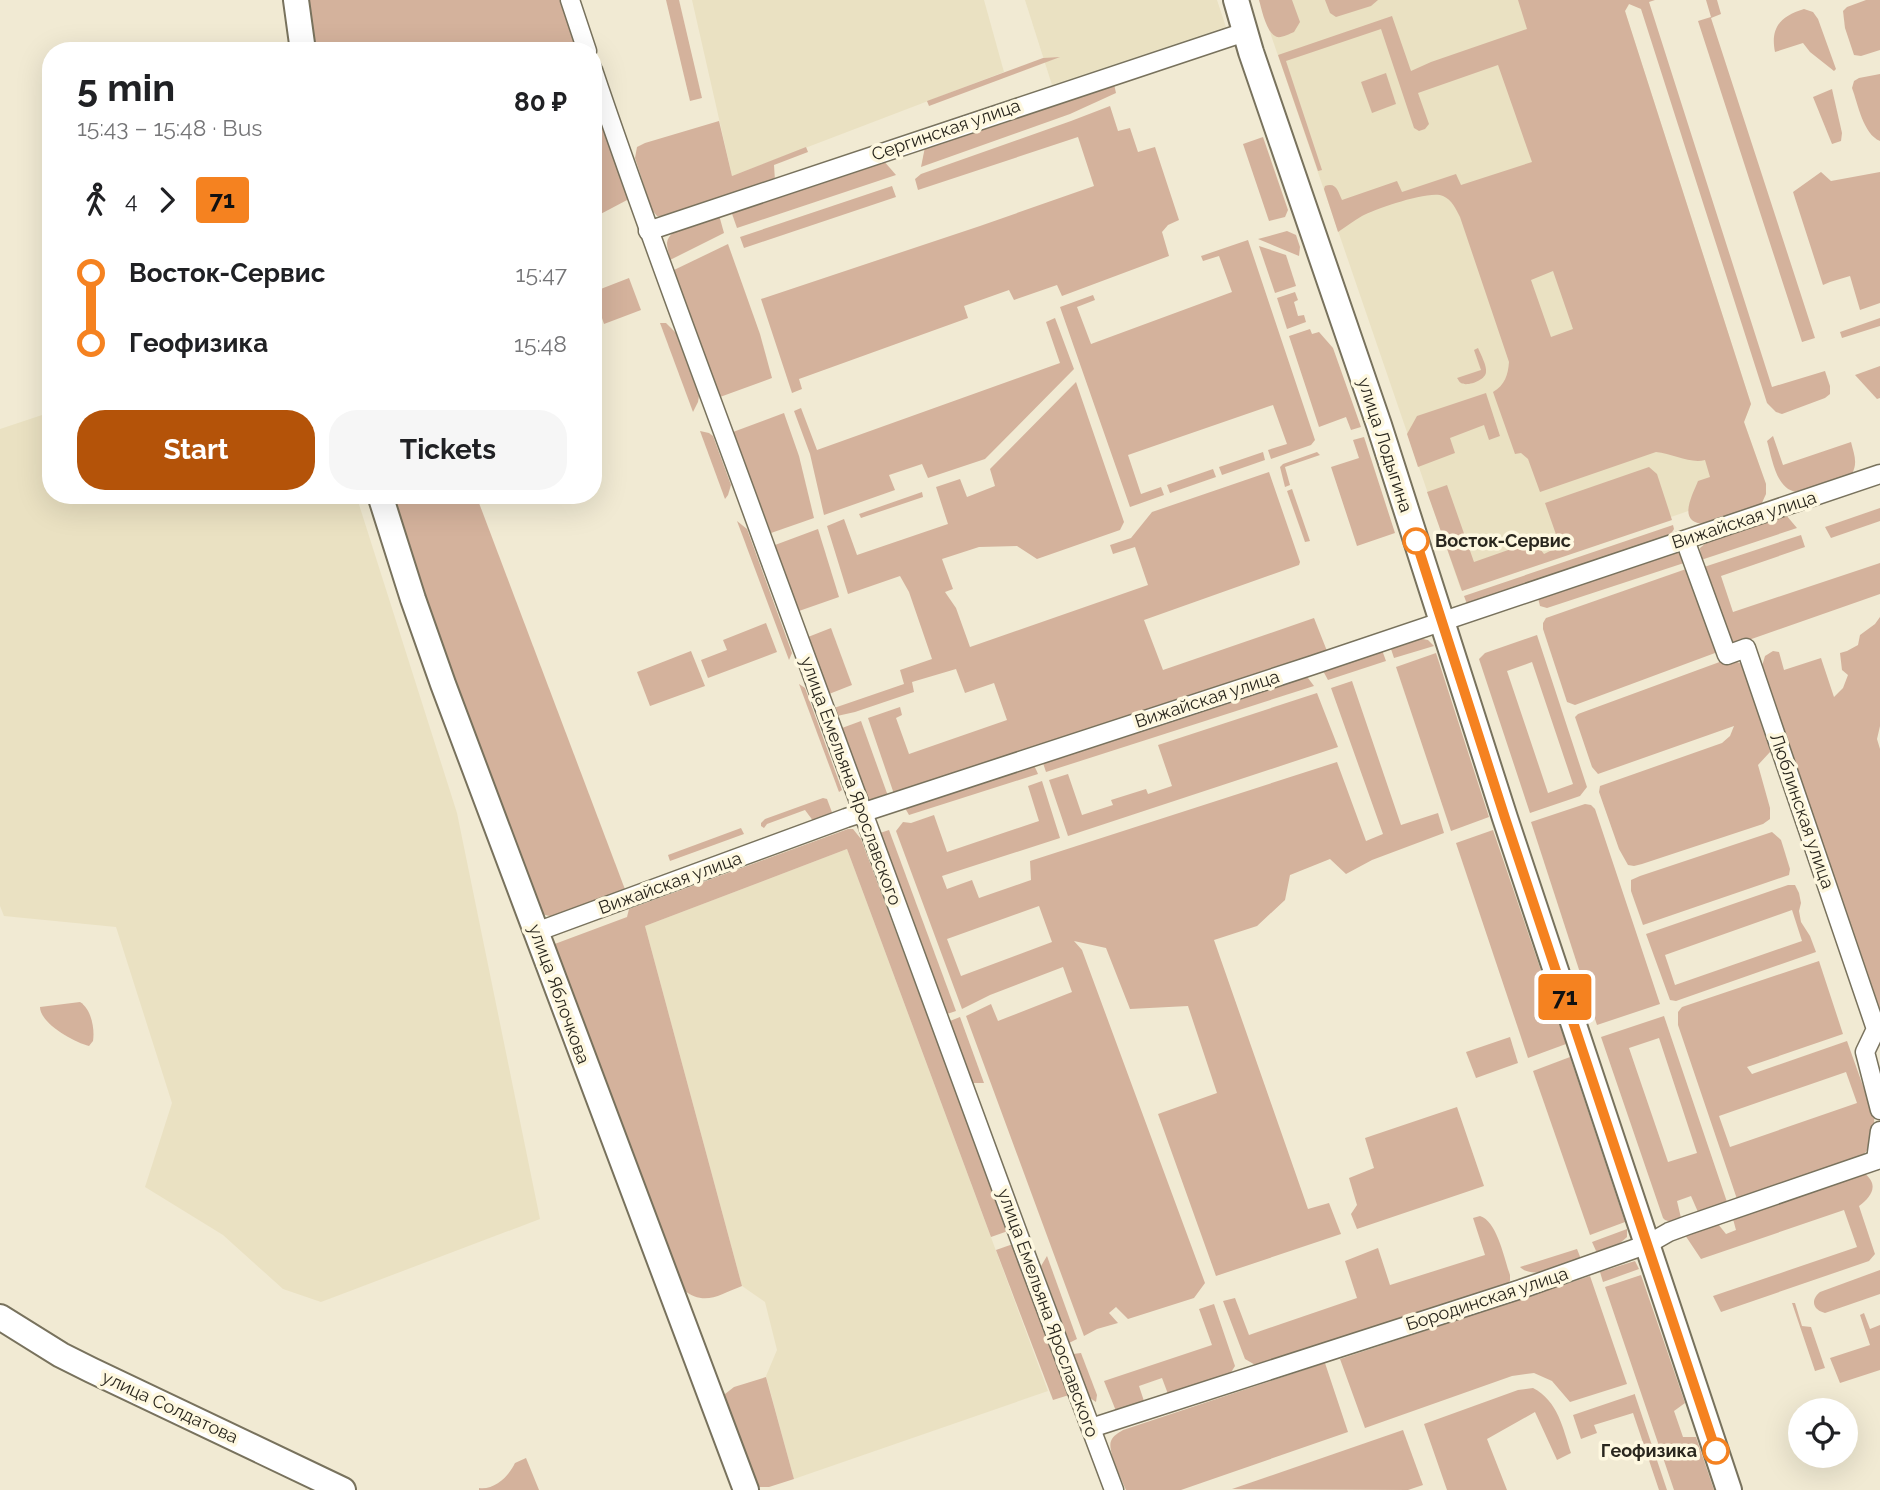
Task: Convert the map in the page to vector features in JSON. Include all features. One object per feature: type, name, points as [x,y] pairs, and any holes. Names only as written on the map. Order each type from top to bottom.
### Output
[{"type":"main road","points":[[296,0],[302,42]]},
{"type":"main road","name":"улица Лодыгина","points":[[1236,0],[1379,425],[1505,818],[1729,1490]]},
{"type":"main road","name":"улица Яблочкова","points":[[383,504],[443,684],[746,1490]]},
{"type":"main road","name":"улица Солдатова","points":[[0,1317],[61,1355],[340,1489]]},
{"type":"street","points":[[570,0],[584,42]]},
{"type":"street","name":"Сергинская улица","points":[[648,230],[1245,32]]},
{"type":"street","name":"улица Емельяна Ярославского","points":[[602,96],[648,230],[861,813],[1114,1490]]},
{"type":"street","name":"Вижайская улица","points":[[536,932],[861,813],[1880,474]]},
{"type":"street","name":"Люблинская улица","points":[[1685,540],[1727,655],[1746,648],[1818,856],[1876,1029],[1865,1052],[1880,1110]]},
{"type":"street","points":[[1878,1159],[1880,1130]]},
{"type":"street","name":"Бородинская улица","points":[[1091,1428],[1521,1289],[1648,1244],[1688,1225],[1878,1159]]},
{"type":"shaded area","points":[[308,0],[562,0],[576,42],[314,42]]},
{"type":"shaded area","points":[[666,0],[679,0],[702,98],[690,101]]},
{"type":"shaded area","points":[[692,0],[984,0],[1004,72],[732,176]]},
{"type":"shaded area","points":[[1025,0],[1217,0],[1226,27],[1052,85]]},
{"type":"shaded area","points":[[1259,0],[1632,0],[1625,11],[1751,404],[1744,422],[1766,484],[1461,590]]},
{"type":"shaded area","points":[[1259,0],[1292,0],[1300,22],[1294,32],[1281,37],[1273,35],[1265,21]]},
{"type":"shaded area","points":[[1325,0],[1378,0],[1371,6],[1336,17],[1330,13]]},
{"type":"shaded area","points":[[1518,0],[1655,0],[1649,2],[1772,387],[1825,371],[1830,386],[1830,394],[1825,398],[1782,414],[1767,403],[1641,9],[1629,4],[1625,11],[1751,404],[1744,422],[1766,484],[1766,494],[1761,505],[1706,524],[1697,523],[1691,519],[1688,508],[1698,481],[1710,477],[1705,460],[1688,460],[1656,452],[1540,492],[1528,459],[1521,453],[1515,454],[1493,392],[1505,379],[1509,362],[1460,217],[1451,202],[1436,195],[1415,198],[1369,213],[1338,232],[1325,186],[1335,187],[1342,200],[1397,181],[1402,192],[1456,174],[1461,185],[1532,162],[1498,65],[1418,93],[1429,124],[1419,131],[1414,128],[1381,29],[1286,61],[1322,170],[1318,171],[1278,55],[1392,16],[1411,71],[1527,29]],"holes":[[[1553,271],[1573,329],[1551,337],[1531,280]]]},
{"type":"shaded area","points":[[1706,0],[1717,0],[1721,14],[1711,18],[1815,338],[1802,342],[1698,21],[1711,17]]},
{"type":"shaded area","points":[[1866,0],[1880,0],[1880,50],[1861,56],[1854,55],[1845,28],[1843,11]]},
{"type":"shaded area","points":[[1804,9],[1813,12],[1818,19],[1836,69],[1834,71],[1803,43],[1775,52],[1774,36],[1779,24],[1789,15]]},
{"type":"shaded area","points":[[1060,57],[929,106],[927,101],[1043,58]]},
{"type":"shaded area","points":[[1386,73],[1396,104],[1372,113],[1361,82]]},
{"type":"shaded area","points":[[1880,74],[1880,141],[1865,125],[1852,88],[1854,81],[1859,78]]},
{"type":"shaded area","points":[[1114,84],[1116,93],[1070,114],[921,167],[925,147]]},
{"type":"shaded area","points":[[1832,89],[1842,133],[1841,141],[1832,144],[1813,97]]},
{"type":"shaded area","points":[[1110,106],[1118,131],[1130,128],[1138,152],[1155,147],[1179,220],[1168,225],[1162,232],[1169,256],[1062,296],[1057,285],[1014,300],[1009,290],[964,306],[968,318],[799,379],[802,389],[792,393],[761,299],[1094,186],[1078,137],[918,190],[915,179],[921,174]]},
{"type":"shaded area","points":[[602,120],[629,199],[602,213]]},
{"type":"shaded area","points":[[719,121],[732,176],[806,147],[808,152],[774,165],[775,181],[666,217],[657,216],[652,210],[635,158],[637,147]]},
{"type":"shaded area","points":[[1263,137],[1288,210],[1285,217],[1269,221],[1243,144]]},
{"type":"shaded area","points":[[883,160],[896,175],[737,228],[731,211]]},
{"type":"shaded area","points":[[1821,172],[1831,181],[1880,172],[1880,303],[1860,310],[1850,276],[1823,285],[1793,192]]},
{"type":"shaded area","points":[[892,186],[896,197],[744,248],[740,237]]},
{"type":"shaded area","points":[[719,215],[724,233],[670,260],[667,243],[674,232],[688,224]]},
{"type":"shaded area","points":[[1287,231],[1296,235],[1300,247],[1299,256],[1258,239]]},
{"type":"shaded area","points":[[1248,240],[1315,440],[1311,445],[1271,459],[1268,450],[1287,444],[1273,405],[1128,455],[1141,494],[1161,487],[1164,495],[1130,507],[1060,307],[1093,295],[1095,300],[1077,307],[1091,344],[1232,292],[1219,256],[1203,261],[1201,256]]},
{"type":"shaded area","points":[[728,244],[760,334],[772,378],[720,397],[674,270]]},
{"type":"shaded area","points":[[1259,246],[1286,255],[1296,286],[1275,293]]},
{"type":"shaded area","points":[[629,278],[641,310],[604,324],[602,288]]},
{"type":"shaded area","points":[[1295,292],[1298,300],[1294,302],[1298,316],[1304,315],[1306,322],[1287,329],[1277,298]]},
{"type":"shaded area","points":[[1055,318],[1074,369],[985,459],[928,478],[922,464],[889,475],[895,490],[824,515],[810,454],[794,411],[801,408],[817,450],[1060,363],[1046,322]]},
{"type":"shaded area","points":[[1880,318],[1880,326],[1842,338],[1840,332]]},
{"type":"shaded area","points":[[660,323],[666,323],[676,333],[699,396],[693,412]]},
{"type":"shaded area","points":[[1310,329],[1312,334],[1319,332],[1333,348],[1361,427],[1351,430],[1346,417],[1319,427],[1289,336]]},
{"type":"shaded area","points":[[1478,348],[1486,367],[1485,375],[1476,382],[1461,383],[1457,378],[1481,370],[1474,350]]},
{"type":"shaded area","points":[[1880,366],[1880,398],[1877,399],[1855,375]]},
{"type":"shaded area","points":[[1076,382],[1124,522],[1120,530],[1037,559],[1017,546],[979,547],[942,559],[953,589],[945,592],[956,608],[970,647],[1148,585],[1135,547],[1113,554],[1110,545],[1131,538],[1152,512],[1269,472],[1299,565],[1144,620],[1163,670],[1314,618],[1327,651],[894,794],[868,718],[900,707],[902,715],[896,718],[909,754],[1007,720],[994,683],[965,693],[956,669],[912,682],[914,692],[837,716],[834,708],[904,684],[900,670],[932,659],[909,592],[900,576],[848,594],[827,526],[844,519],[857,555],[948,524],[936,487],[960,479],[967,497],[995,486],[990,469]]},
{"type":"shaded area","points":[[1486,393],[1500,436],[1489,440],[1484,425],[1450,438],[1455,453],[1418,467],[1407,434],[1417,416]]},
{"type":"shaded area","points":[[784,413],[799,456],[814,518],[771,533],[733,432]]},
{"type":"shaded area","points":[[42,415],[42,504],[359,504],[457,813],[540,1219],[321,1302],[283,1289],[223,1235],[145,1187],[172,1103],[116,927],[4,916],[0,906],[0,429]]},
{"type":"shaded area","points":[[700,431],[713,436],[731,485],[725,499]]},
{"type":"shaded area","points":[[1773,436],[1783,465],[1851,442],[1854,470],[1852,474],[1797,492],[1790,490],[1784,486],[1773,464],[1767,441]]},
{"type":"shaded area","points":[[1364,437],[1395,533],[1357,546],[1331,467],[1359,458],[1353,440]]},
{"type":"shaded area","points":[[1263,452],[1265,460],[1222,475],[1219,467]]},
{"type":"shaded area","points":[[1317,452],[1320,455],[1285,467],[1290,485],[1285,487],[1280,467]]},
{"type":"shaded area","points":[[1649,467],[1657,474],[1672,520],[1462,591],[1427,492],[1447,485],[1474,562],[1534,541],[1544,554],[1558,547],[1545,503]]},
{"type":"shaded area","points":[[1213,469],[1216,477],[1170,493],[1167,485]]},
{"type":"shaded area","points":[[1292,489],[1310,541],[1305,542],[1287,491]]},
{"type":"shaded area","points":[[922,492],[923,497],[861,518],[859,514]]},
{"type":"shaded area","points":[[394,504],[479,504],[626,892],[554,917],[537,910],[451,682]]},
{"type":"shaded area","points":[[1880,508],[1880,521],[1831,538],[1825,527]]},
{"type":"shaded area","points":[[1786,515],[1797,528],[1701,560],[1700,548],[1708,541]]},
{"type":"shaded area","points":[[737,521],[747,529],[792,653],[789,660]]},
{"type":"shaded area","points":[[1673,525],[1674,529],[1669,537],[1467,604],[1464,596]]},
{"type":"shaded area","points":[[818,529],[839,597],[799,611],[775,545]]},
{"type":"shaded area","points":[[1801,535],[1805,547],[1721,576],[1733,612],[1880,563],[1880,594],[1743,642],[1732,642],[1726,632],[1704,567]]},
{"type":"shaded area","points":[[1677,552],[1682,554],[1687,562],[1547,608],[1540,606],[1538,598]]},
{"type":"shaded area","points":[[1689,568],[1718,648],[1715,653],[1575,705],[1567,702],[1543,629],[1546,618]]},
{"type":"shaded area","points":[[1880,617],[1880,726],[1877,739],[1880,749],[1880,1014],[1762,666],[1765,656],[1773,651],[1779,652],[1784,670],[1821,658],[1834,697],[1843,688],[1848,675],[1842,670],[1840,653],[1858,645],[1860,635]]},
{"type":"shaded area","points":[[766,623],[777,652],[708,678],[701,660],[727,650],[723,640]]},
{"type":"shaded area","points":[[831,628],[852,685],[829,694],[808,637]]},
{"type":"shaded area","points":[[1537,635],[1587,787],[1580,796],[1530,813],[1479,659],[1485,653]],"holes":[[[1532,662],[1573,784],[1548,793],[1507,671]]]},
{"type":"shaded area","points":[[1418,638],[1428,640],[1434,646],[1394,658],[1390,646]]},
{"type":"shaded area","points":[[1382,650],[1386,661],[1328,680],[1322,669]]},
{"type":"shaded area","points":[[691,651],[705,686],[650,706],[637,672]]},
{"type":"shaded area","points":[[1436,653],[1489,817],[1451,831],[1396,667]]},
{"type":"shaded area","points":[[1725,660],[1744,665],[1768,734],[1770,752],[1758,765],[1770,808],[1770,819],[1763,824],[1642,864],[1628,865],[1619,849],[1599,792],[1600,786],[1722,743],[1730,736],[1734,726],[1598,774],[1592,767],[1575,717]]},
{"type":"shaded area","points":[[1302,677],[1308,678],[1314,686],[1046,772],[1043,763]]},
{"type":"shaded area","points":[[1352,681],[1401,825],[1438,813],[1444,833],[1372,860],[1346,874],[1330,859],[1290,875],[1285,900],[1257,926],[1214,940],[1308,1209],[1329,1203],[1341,1234],[1216,1276],[1158,1114],[1217,1093],[1188,1006],[1130,1009],[1106,948],[1074,941],[1082,950],[1205,1283],[1194,1298],[1128,1319],[1116,1307],[1109,1313],[1118,1323],[1084,1336],[966,1016],[991,1004],[998,1021],[1072,992],[1063,967],[990,995],[962,1009],[896,831],[903,822],[911,823],[934,815],[947,852],[1039,821],[1028,786],[1042,781],[1060,838],[942,876],[947,889],[972,880],[979,898],[1031,880],[1030,861],[1337,762],[1366,841],[1383,834],[1331,688]],"holes":[[[1039,906],[1052,942],[961,976],[947,939]]]},
{"type":"shaded area","points":[[799,684],[805,688],[842,790],[839,792]]},
{"type":"shaded area","points":[[1317,693],[1338,747],[1068,836],[1049,780],[1068,774],[1082,815],[1113,805],[1111,800],[1146,789],[1148,794],[1172,786],[1158,745]]},
{"type":"shaded area","points":[[861,721],[888,796],[872,801],[867,799],[842,728]]},
{"type":"shaded area","points":[[1034,765],[1038,774],[909,815],[905,808]]},
{"type":"shaded area","points":[[823,798],[827,799],[833,815],[814,822],[805,810],[767,824],[764,828],[761,826],[765,819]]},
{"type":"shaded area","points":[[1585,804],[1595,809],[1660,1004],[1597,1025],[1531,822]]},
{"type":"shaded area","points":[[741,828],[744,834],[670,861],[668,855]]},
{"type":"shaded area","points":[[853,829],[861,839],[1008,1231],[991,1237],[847,849],[645,926],[742,1286],[712,1298],[698,1297],[682,1289],[552,945],[627,917],[629,909]]},
{"type":"shaded area","points":[[889,830],[956,1011],[947,1014],[880,833]]},
{"type":"shaded area","points":[[1493,830],[1566,1044],[1528,1058],[1456,843]]},
{"type":"shaded area","points":[[1772,832],[1781,840],[1790,869],[1789,875],[1643,925],[1631,891],[1631,880]]},
{"type":"shaded area","points":[[847,849],[1048,1391],[794,1479],[766,1376],[777,1350],[765,1302],[742,1286],[645,926]]},
{"type":"shaded area","points":[[1788,885],[1795,885],[1801,903],[1801,922],[1816,952],[1676,1001],[1670,1000],[1646,934]],"holes":[[[1792,910],[1802,941],[1675,985],[1665,955]]]},
{"type":"shaded area","points":[[1819,961],[1843,1034],[1747,1067],[1752,1074],[1847,1041],[1874,1117],[1873,1138],[1863,1155],[1737,1199],[1678,1025],[1678,1012],[1682,1007]],"holes":[[[1846,1072],[1857,1103],[1730,1147],[1719,1116]]]},
{"type":"shaded area","points":[[80,1002],[87,1009],[93,1025],[93,1041],[89,1046],[66,1036],[41,1013],[40,1007]]},
{"type":"shaded area","points":[[1664,1016],[1727,1202],[1698,1212],[1691,1196],[1677,1201],[1681,1218],[1671,1222],[1663,1218],[1601,1037]],"holes":[[[1659,1038],[1697,1153],[1668,1162],[1629,1048]]]},
{"type":"shaded area","points":[[960,1017],[984,1083],[973,1083],[950,1021]]},
{"type":"shaded area","points":[[1510,1037],[1518,1063],[1476,1078],[1466,1052]]},
{"type":"shaded area","points":[[1570,1057],[1625,1222],[1590,1235],[1533,1071]]},
{"type":"shaded area","points":[[1457,1107],[1484,1186],[1357,1229],[1351,1214],[1357,1205],[1349,1178],[1374,1168],[1365,1138]]},
{"type":"shaded area","points":[[1864,1173],[1873,1186],[1870,1195],[1859,1206],[1875,1254],[1869,1261],[1721,1312],[1713,1296],[1857,1247],[1844,1210],[1701,1259],[1685,1235],[1718,1224],[1726,1234],[1736,1230],[1733,1219]]},
{"type":"shaded area","points":[[1480,1216],[1491,1225],[1502,1250],[1510,1275],[1510,1281],[1504,1286],[1257,1366],[1245,1359],[1223,1301],[1235,1298],[1249,1335],[1357,1298],[1345,1261],[1378,1248],[1390,1285],[1485,1255],[1473,1218]]},
{"type":"shaded area","points":[[1627,1229],[1627,1237],[1624,1240],[1597,1253],[1592,1242]]},
{"type":"shaded area","points":[[1013,1244],[1069,1395],[1053,1400],[996,1250]]},
{"type":"shaded area","points":[[1577,1249],[1581,1259],[1549,1270],[1533,1272],[1520,1267]]},
{"type":"shaded area","points":[[1047,1256],[1077,1339],[1069,1343],[1041,1266]]},
{"type":"shaded area","points":[[1635,1261],[1639,1269],[1603,1282],[1600,1272]]},
{"type":"shaded area","points":[[1880,1270],[1880,1294],[1825,1313],[1814,1304],[1820,1292]]},
{"type":"shaded area","points":[[1641,1275],[1685,1403],[1674,1411],[1683,1437],[1696,1437],[1714,1490],[1674,1490],[1605,1287]]},
{"type":"shaded area","points":[[1590,1276],[1627,1384],[1570,1402],[1552,1381],[1534,1373],[1512,1376],[1365,1428],[1340,1359]]},
{"type":"shaded area","points":[[1792,1303],[1795,1303],[1802,1326],[1811,1327],[1825,1368],[1815,1371]]},
{"type":"shaded area","points":[[1214,1304],[1235,1366],[1230,1374],[1168,1394],[1162,1378],[1139,1386],[1144,1401],[1116,1411],[1104,1381],[1212,1345],[1199,1309]]},
{"type":"shaded area","points":[[1864,1313],[1870,1329],[1880,1325],[1880,1370],[1840,1383],[1830,1358],[1870,1345],[1860,1315]]},
{"type":"shaded area","points":[[1081,1353],[1097,1395],[1096,1402],[1090,1398],[1073,1354]]},
{"type":"shaded area","points":[[1325,1363],[1348,1432],[1181,1490],[1126,1490],[1110,1445],[1119,1432]]},
{"type":"shaded area","points":[[766,1377],[794,1479],[769,1487],[756,1487],[725,1408],[725,1394],[734,1387]]},
{"type":"shaded area","points":[[1533,1388],[1554,1408],[1571,1453],[1557,1460],[1535,1412],[1487,1439],[1507,1490],[1447,1490],[1424,1424],[1518,1390]]},
{"type":"shaded area","points":[[1635,1394],[1667,1490],[1659,1490],[1633,1413],[1594,1425],[1597,1433],[1581,1439],[1573,1415]]},
{"type":"shaded area","points":[[1403,1430],[1423,1485],[1408,1490],[1232,1489]]},
{"type":"shaded area","points":[[526,1458],[539,1490],[479,1490],[501,1481],[515,1463]]},
{"type":"bus line","name":"71","points":[[1416,541],[1505,818],[1716,1451]]},
{"type":"place","name":"Восток-Сервис","points":[[1416,541]]},
{"type":"place","name":"Геофизика","points":[[1716,1451]]}]
